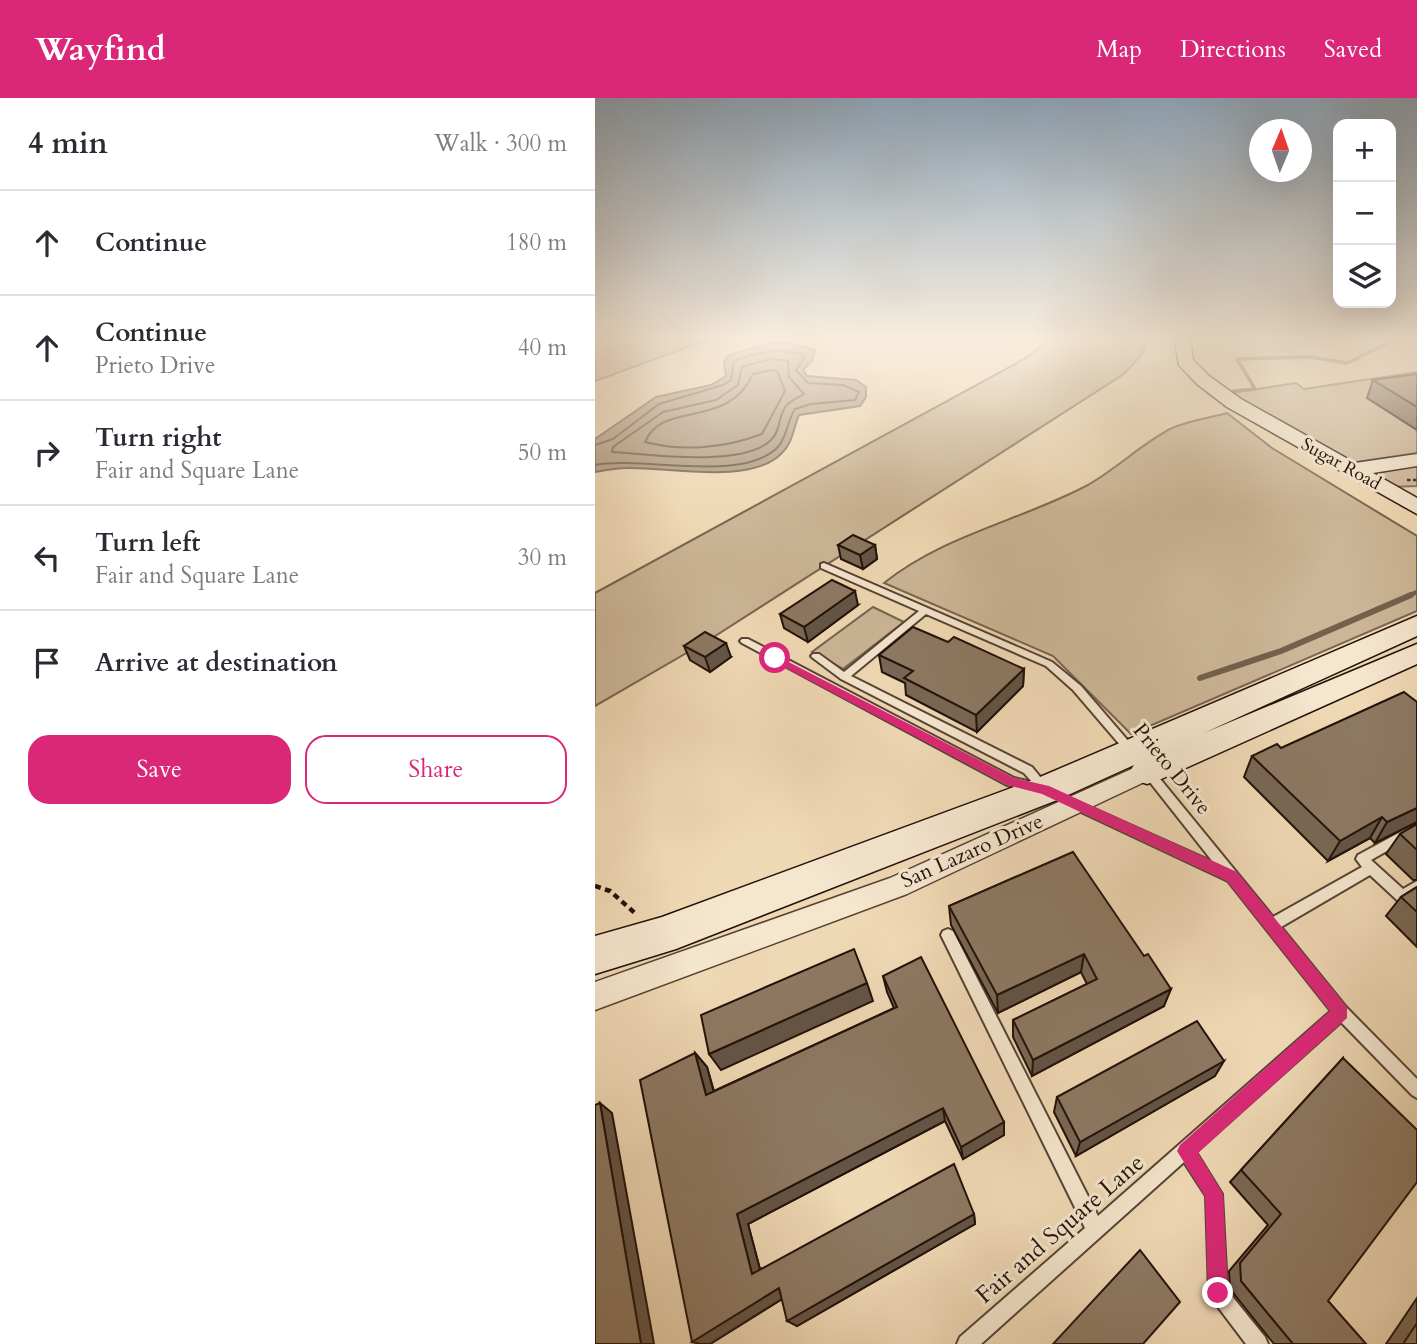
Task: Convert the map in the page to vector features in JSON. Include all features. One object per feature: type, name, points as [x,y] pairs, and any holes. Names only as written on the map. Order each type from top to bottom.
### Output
[{"type":"street","name":"Sugar Road","points":[[1223,395],[1417,507]]},
{"type":"street","points":[[1351,470],[1417,460]]},
{"type":"street","name":"San Lazaro Drive","points":[[595,996],[898,886],[1060,797],[1140,761],[1417,625]]},
{"type":"street","name":"San Lazaro Drive","points":[[1140,761],[1417,653]]},
{"type":"street","name":"San Lazaro Drive","points":[[595,955],[662,936],[1060,797]]},
{"type":"lane","name":"Prieto Drive","points":[[824,566],[1049,664],[1077,688],[1140,761],[1341,1012],[1417,1090]]},
{"type":"lane","points":[[843,677],[925,610]]},
{"type":"lane","points":[[745,641],[1011,782],[1060,797],[1232,877]]},
{"type":"lane","points":[[816,656],[843,677],[1028,770],[1060,797]]},
{"type":"lane","points":[[1417,828],[1362,859],[1402,896],[1417,887]]},
{"type":"lane","points":[[1271,925],[1371,868]]},
{"type":"lane","points":[[948,935],[1096,1231]]},
{"type":"lane","name":"Fair and Square Lane","points":[[967,1344],[1341,1012]]},
{"type":"lane","points":[[1186,1151],[1214,1194],[1218,1293],[1258,1344]]},
{"type":"path","points":[[595,886],[610,891],[662,936]]},
{"type":"shaded area","points":[[958,395],[1091,395],[709,640],[595,706],[595,593]]},
{"type":"shaded area","points":[[1235,395],[1417,395],[1417,453],[1350,463]]},
{"type":"shaded area","points":[[1227,413],[1272,448],[1417,536],[1417,611],[1131,734],[1053,656],[884,583],[907,566],[957,540],[1086,486],[1170,429]]},
{"type":"shaded area","points":[[1417,464],[1417,486],[1391,487],[1367,473]]},
{"type":"shaded area","points":[[873,607],[904,622],[843,669],[812,652]]},
{"type":"water","points":[[866,395],[860,406],[799,415],[785,450],[767,463],[749,469],[707,472],[627,468],[595,472],[595,439],[656,397]]},
{"type":"building","points":[[1398,395],[1417,395],[1417,407]]},
{"type":"building","points":[[853,535],[875,545],[860,555],[838,545]]},
{"type":"building","points":[[832,580],[855,591],[804,627],[780,614]]},
{"type":"building","points":[[913,627],[948,642],[954,637],[1024,669],[976,715],[904,678],[913,671],[879,655]]},
{"type":"building","points":[[705,632],[726,643],[705,657],[684,646]]},
{"type":"building","points":[[1404,692],[1417,702],[1417,808],[1387,822],[1382,817],[1340,841],[1252,756],[1277,744],[1281,748]]},
{"type":"building","points":[[1417,824],[1417,850],[1400,834]]},
{"type":"building","points":[[1073,852],[1144,956],[1148,954],[1171,989],[1033,1060],[1013,1020],[1097,979],[1084,954],[997,995],[949,906]]},
{"type":"building","points":[[1417,887],[1417,912],[1401,897]]},
{"type":"building","points":[[854,949],[867,983],[709,1054],[701,1015]]},
{"type":"building","points":[[921,957],[1004,1122],[961,1147],[943,1108],[737,1214],[752,1274],[954,1164],[974,1214],[787,1321],[779,1288],[692,1342],[640,1080],[695,1053],[706,1095],[897,1007],[883,976]]},
{"type":"building","points":[[1197,1021],[1224,1061],[1080,1142],[1057,1097]]},
{"type":"building","points":[[1343,1058],[1417,1130],[1417,1182],[1328,1301],[1366,1344],[1293,1344],[1241,1281],[1240,1263],[1281,1214],[1241,1170]]},
{"type":"building","points":[[600,1103],[641,1344],[595,1344],[595,1105]]},
{"type":"building","points":[[1140,1250],[1180,1302],[1143,1344],[1053,1344]]},
{"type":"building","points":[[1417,1323],[1417,1344],[1403,1344]]},
{"type":"waterway","points":[[1407,596],[1417,592]]},
{"type":"waterway","points":[[1200,678],[1281,651],[1411,595]]},
{"type":"route","points":[[775,658],[1011,782],[1045,790],[1232,877],[1341,1012],[1186,1151],[1214,1194],[1218,1293]]}]
